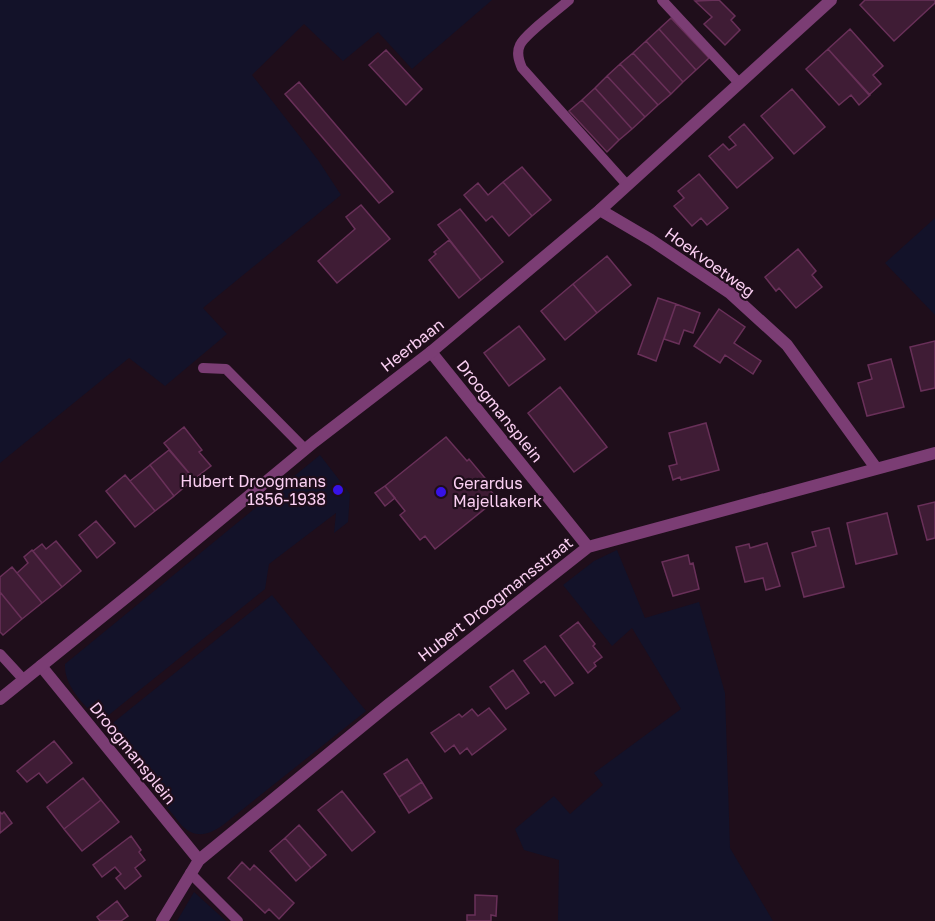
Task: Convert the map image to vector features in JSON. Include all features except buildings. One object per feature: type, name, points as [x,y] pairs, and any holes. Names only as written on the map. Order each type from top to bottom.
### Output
[{"type":"street","name":"Heerbaan","points":[[0,699],[305,449],[431,352],[600,210],[831,0]]},
{"type":"street","name":"Hoekvoetweg","points":[[600,210],[651,240],[730,293],[787,345],[876,468]]},
{"type":"street","name":"Droogmansplein","points":[[431,352],[588,547]]},
{"type":"street","name":"Hubert Droogmansstraat","points":[[162,921],[199,860],[388,705],[588,547],[935,453]]},
{"type":"street","name":"Droogmansplein","points":[[41,666],[199,860]]},
{"type":"lane","points":[[569,0],[521,43],[519,62],[627,185]]},
{"type":"lane","points":[[662,0],[739,83]]},
{"type":"lane","points":[[204,368],[226,369],[305,449]]},
{"type":"lane","points":[[0,654],[24,680]]},
{"type":"lane","points":[[190,873],[238,921]]},
{"type":"shaded area","points":[[0,0],[492,0],[412,69],[378,32],[343,61],[304,24],[252,75],[318,160],[341,195],[203,308],[227,334],[165,386],[129,358],[0,463]]},
{"type":"shaded area","points":[[935,218],[935,315],[885,263]]},
{"type":"shaded area","points":[[320,455],[350,494],[348,522],[334,533],[336,513],[269,564],[265,589],[110,714],[104,718],[97,718],[80,700],[71,686],[65,672],[65,664]]},
{"type":"shaded area","points":[[617,550],[645,618],[699,602],[725,693],[730,848],[773,921],[558,921],[559,860],[524,850],[515,829],[554,796],[570,814],[603,785],[594,773],[681,709],[632,628],[612,646],[563,585],[594,561]]},
{"type":"shaded area","points":[[272,595],[366,711],[223,825],[208,833],[192,833],[182,826],[111,737],[111,727],[114,722]]},
{"type":"shaded area","points":[[194,892],[226,921],[177,921]]},
{"type":"place","name":"Hubert Droogmans 1856-1938","points":[[338,490]]},
{"type":"place","name":"Gerardus Majellakerk","points":[[441,492]]}]
